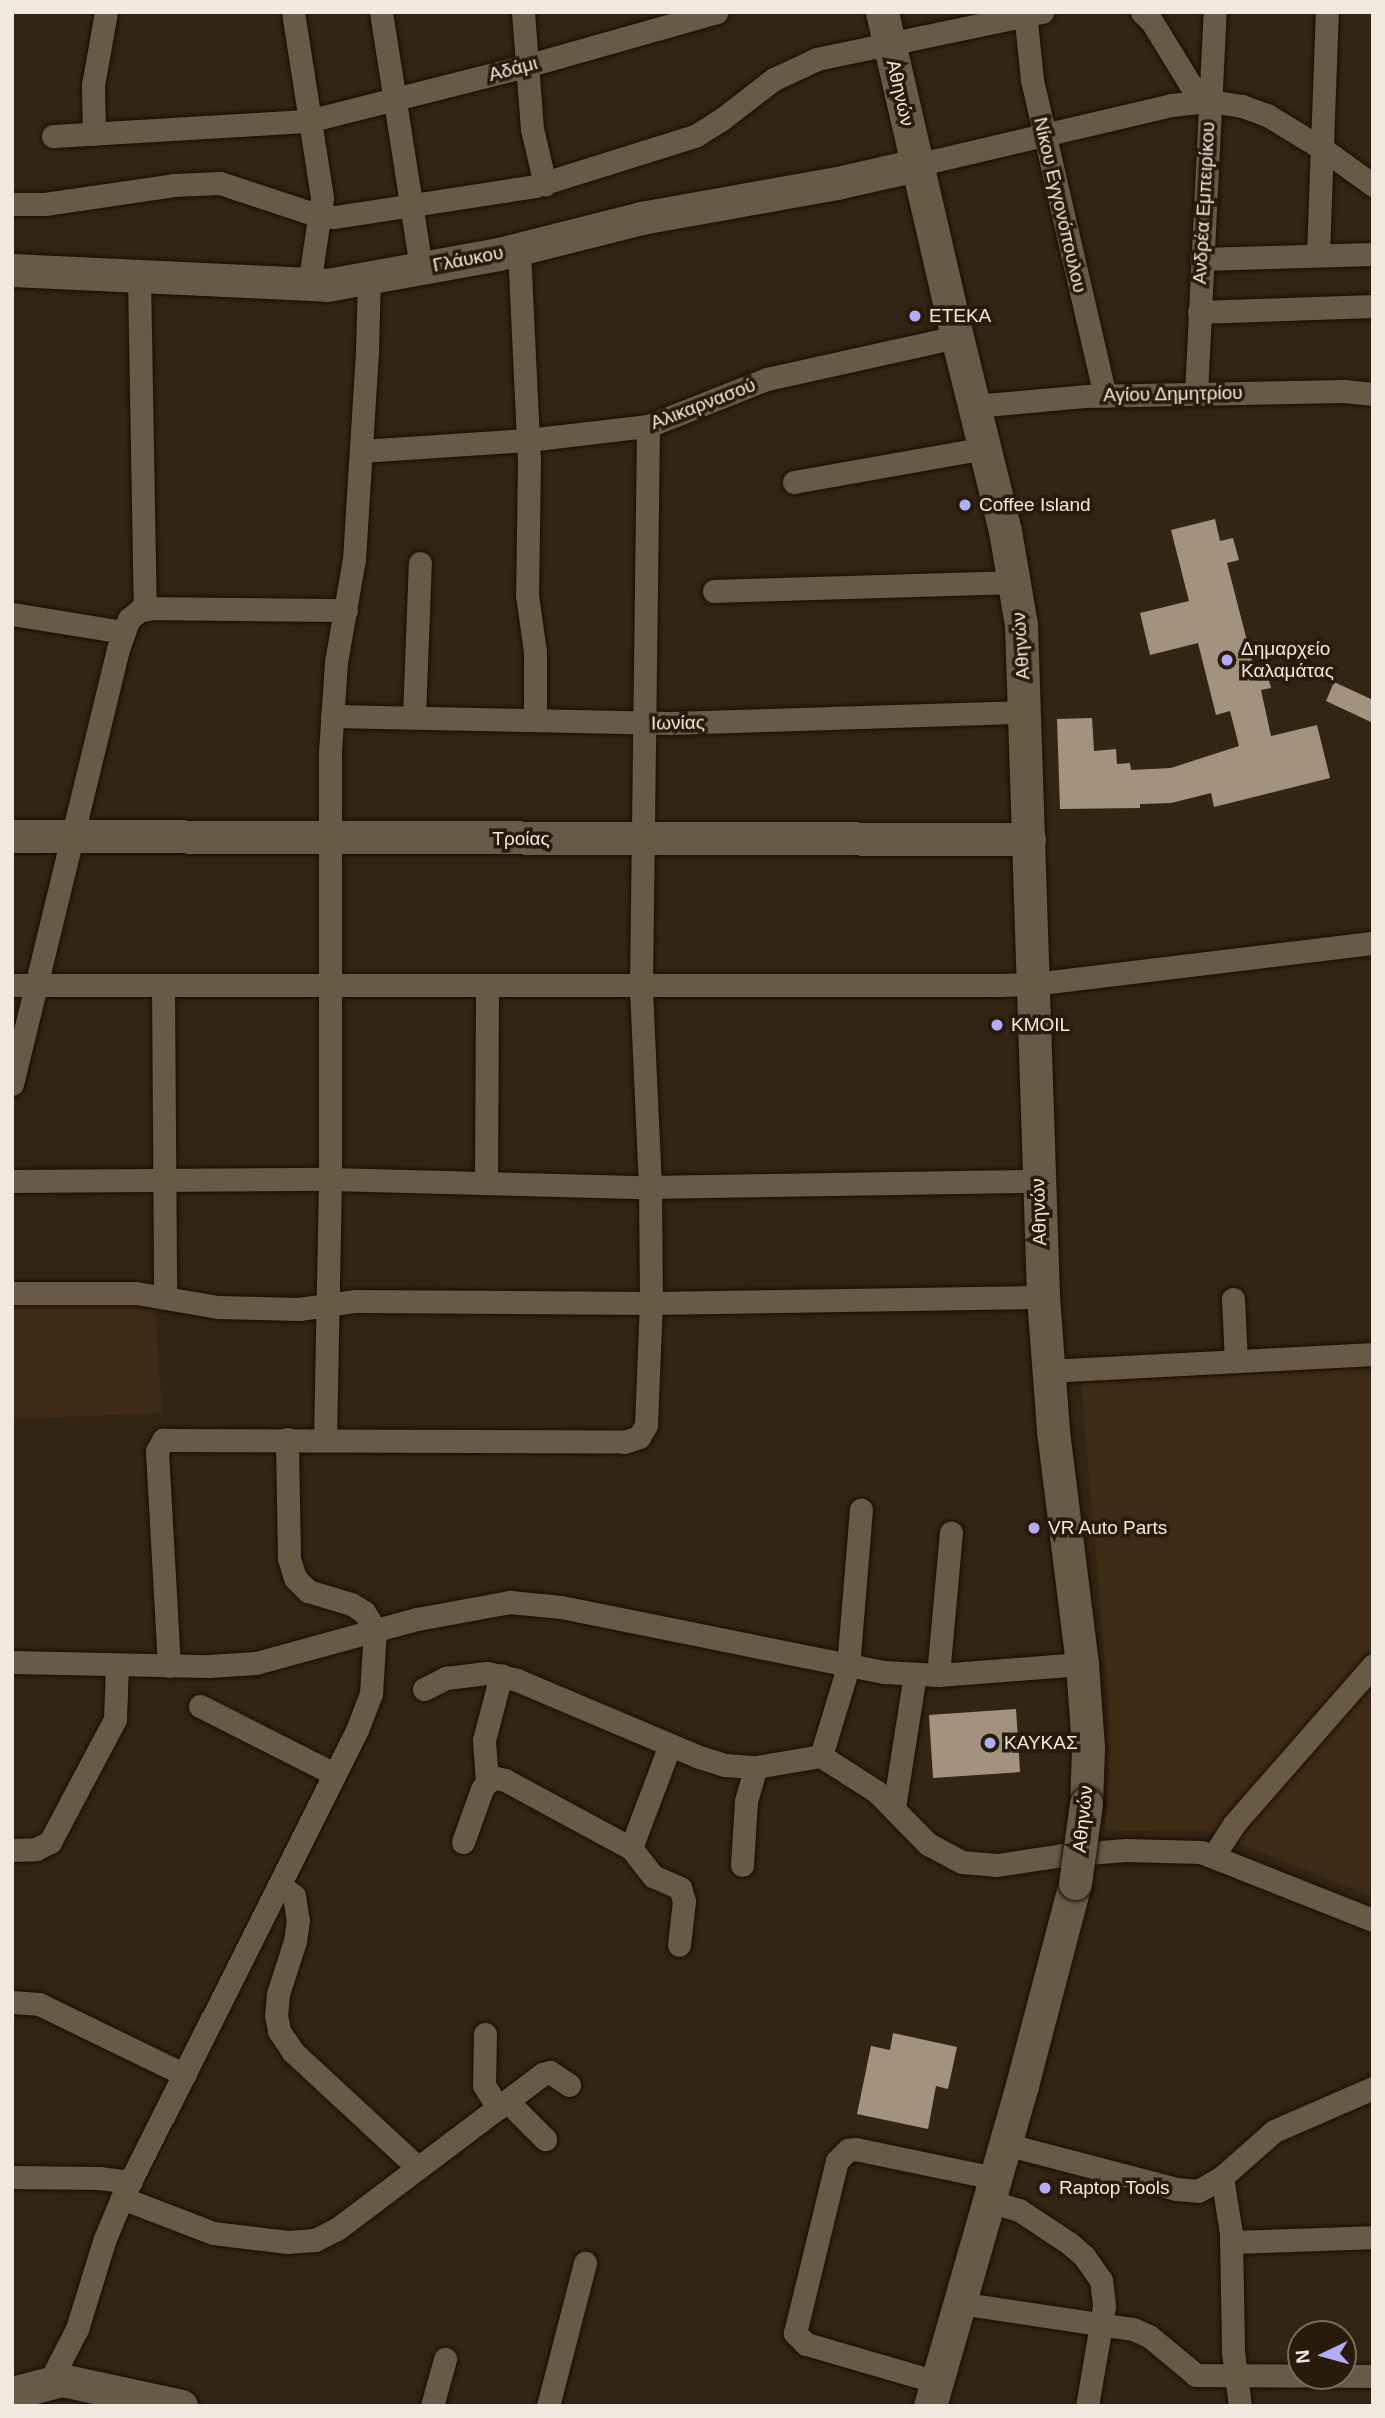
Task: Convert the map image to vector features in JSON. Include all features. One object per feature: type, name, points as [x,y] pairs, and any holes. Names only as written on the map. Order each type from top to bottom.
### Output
[{"type":"main road","name":"Αθηνών","points":[[885,28],[1015,582],[1025,712],[1037,1181],[1043,1297],[1082,1664],[1088,1748],[1086,1804],[1075,1883],[1005,2144],[933,2394]]},
{"type":"main road","name":"Γλάυκου","points":[[12,270],[309,285],[519,250],[641,218],[837,183],[916,165]]},
{"type":"main road","name":"Τροίας","points":[[12,836],[1029,839]]},
{"type":"main road","points":[[12,2393],[50,2381],[83,2383],[181,2406]]},
{"type":"street","points":[[94,134],[93,85],[106,12]]},
{"type":"street","points":[[293,12],[321,196],[309,285]]},
{"type":"street","points":[[381,12],[421,268]]},
{"type":"street","points":[[523,12],[532,129],[545,184]]},
{"type":"street","name":"Αδάμι","points":[[53,136],[308,121],[526,66],[717,12]]},
{"type":"street","points":[[1142,12],[1152,22],[1190,84],[1210,101]]},
{"type":"street","name":"Ανδρέα Εμπειρίκου","points":[[1196,394],[1215,12]]},
{"type":"street","points":[[1318,254],[1327,12]]},
{"type":"street","points":[[12,204],[46,204],[166,186],[220,183],[320,216],[341,217],[545,184],[695,136],[722,119],[767,83],[802,64],[885,28],[1031,13]]},
{"type":"street","name":"Νίκου Εγγονόπουλου","points":[[1031,13],[1032,80],[1105,396]]},
{"type":"street","points":[[916,165],[1171,105],[1210,101],[1242,106],[1268,115],[1323,149],[1373,185]]},
{"type":"street","points":[[519,250],[528,440],[527,595],[535,652],[535,720]]},
{"type":"street","points":[[1201,259],[1373,254]]},
{"type":"street","points":[[139,276],[145,609]]},
{"type":"street","points":[[325,1440],[330,1179],[331,716],[336,662],[354,559],[369,277]]},
{"type":"street","points":[[1199,312],[1373,306]]},
{"type":"street","name":"Αλικαρνασού","points":[[361,451],[528,440],[648,426],[767,379],[957,337]]},
{"type":"street","name":"Αγίου Δημητρίου","points":[[974,405],[1105,396],[1344,390],[1373,394]]},
{"type":"street","points":[[169,1666],[158,1451],[163,1440],[624,1442],[639,1437],[646,1425],[651,1303],[650,1187],[641,985],[648,426]]},
{"type":"street","points":[[794,482],[985,448]]},
{"type":"street","points":[[414,716],[420,563]]},
{"type":"street","points":[[714,592],[1015,582]]},
{"type":"street","points":[[12,1084],[123,632],[129,619],[145,609],[346,610]]},
{"type":"street","points":[[12,614],[123,632]]},
{"type":"street","name":"Ιωνίας","points":[[331,716],[644,723],[1025,712]]},
{"type":"street","points":[[12,985],[1033,984],[1373,943]]},
{"type":"street","points":[[163,985],[165,1297]]},
{"type":"street","points":[[486,1183],[487,985]]},
{"type":"street","points":[[12,1181],[330,1179],[650,1187],[1037,1181]]},
{"type":"street","points":[[12,1293],[136,1293],[218,1307],[299,1308],[355,1301],[651,1303],[1043,1297]]},
{"type":"street","points":[[1233,1299],[1236,1360]]},
{"type":"street","points":[[1049,1371],[1373,1354]]},
{"type":"street","points":[[50,2381],[77,2329],[104,2241],[126,2190],[280,1885],[371,1694],[375,1629],[364,1612],[351,1604],[308,1591],[295,1578],[289,1558],[287,1439]]},
{"type":"street","points":[[821,1756],[848,1667],[861,1510]]},
{"type":"street","points":[[894,1807],[927,1675],[951,1532]]},
{"type":"street","points":[[12,1662],[169,1666],[256,1663],[375,1629],[486,1604],[526,1602],[848,1667],[927,1675],[1082,1664]]},
{"type":"street","points":[[12,1850],[36,1849],[50,1842],[115,1719],[117,1665]]},
{"type":"street","points":[[1214,1856],[1234,1824],[1373,1665]]},
{"type":"street","points":[[424,1689],[446,1678],[468,1673],[501,1675],[725,1765],[756,1767],[821,1756],[894,1807],[935,1849],[962,1862],[980,1866],[1126,1850],[1189,1851],[1214,1856],[1373,1920]]},
{"type":"street","points":[[463,1842],[487,1782],[484,1740],[501,1675]]},
{"type":"street","points":[[200,1706],[334,1774]]},
{"type":"street","points":[[631,1848],[670,1745]]},
{"type":"street","points":[[742,1865],[746,1801],[756,1767]]},
{"type":"street","points":[[487,1782],[505,1780],[631,1848],[646,1871],[674,1884],[684,1894],[679,1945]]},
{"type":"street","points":[[280,1885],[294,1896],[298,1920],[295,1941],[278,1994],[276,2015],[279,2031],[293,2052],[417,2168]]},
{"type":"street","points":[[12,2002],[39,2004],[185,2075]]},
{"type":"street","points":[[485,2034],[484,2085],[502,2104],[545,2139]]},
{"type":"street","points":[[12,2176],[99,2178],[213,2233],[300,2242],[326,2236],[337,2229],[546,2072],[569,2085]]},
{"type":"street","points":[[1005,2144],[1181,2190],[1202,2190],[1222,2177],[1274,2131],[1373,2088]]},
{"type":"street","points":[[933,2394],[806,2344],[795,2333],[837,2161],[848,2150],[856,2149],[992,2189],[1084,2256],[1097,2273],[1103,2288],[1102,2324],[1087,2406]]},
{"type":"street","points":[[1222,2177],[1231,2242],[1236,2376],[1240,2406]]},
{"type":"street","points":[[1231,2242],[1373,2236]]},
{"type":"street","points":[[548,2406],[585,2263]]},
{"type":"street","points":[[959,2303],[1133,2329],[1149,2336],[1193,2374],[1373,2376]]},
{"type":"street","points":[[432,2406],[444,2359]]},
{"type":"shaded area","points":[[12,1299],[155,1305],[162,1413],[12,1419]]},
{"type":"shaded area","points":[[1373,1368],[1373,1897],[1206,1830],[1105,1830],[1110,1775],[1109,1708],[1081,1383]]},
{"type":"building","name":"Δημαρχείο Καλαμάτας","points":[[1215,519],[1220,541],[1233,538],[1239,560],[1227,563],[1254,668],[1265,666],[1271,688],[1261,690],[1271,736],[1317,725],[1330,778],[1214,807],[1211,793],[1171,803],[1140,804],[1140,808],[1060,809],[1057,719],[1092,718],[1094,751],[1116,749],[1117,764],[1130,763],[1131,770],[1171,768],[1239,746],[1230,711],[1216,715],[1198,643],[1150,655],[1140,613],[1189,601],[1171,530]]},
{"type":"building","points":[[1334,682],[1373,700],[1373,723],[1326,701]]},
{"type":"building","points":[[1016,1709],[1020,1772],[933,1778],[929,1715]]},
{"type":"building","points":[[893,2033],[957,2047],[948,2089],[936,2086],[928,2129],[857,2114],[871,2046],[890,2050]]},
{"type":"place","name":"ΕΤΕΚΑ","points":[[915,316]]},
{"type":"place","name":"Coffee Island","points":[[965,505]]},
{"type":"place","name":"Δημαρχείο Καλαμάτας","points":[[1227,660]]},
{"type":"place","name":"KMOIL","points":[[997,1025]]},
{"type":"place","name":"VR Auto Parts","points":[[1034,1528]]},
{"type":"place","name":"ΚΑΥΚΑΣ","points":[[990,1743]]},
{"type":"place","name":"Raptop Tools","points":[[1045,2188]]}]
